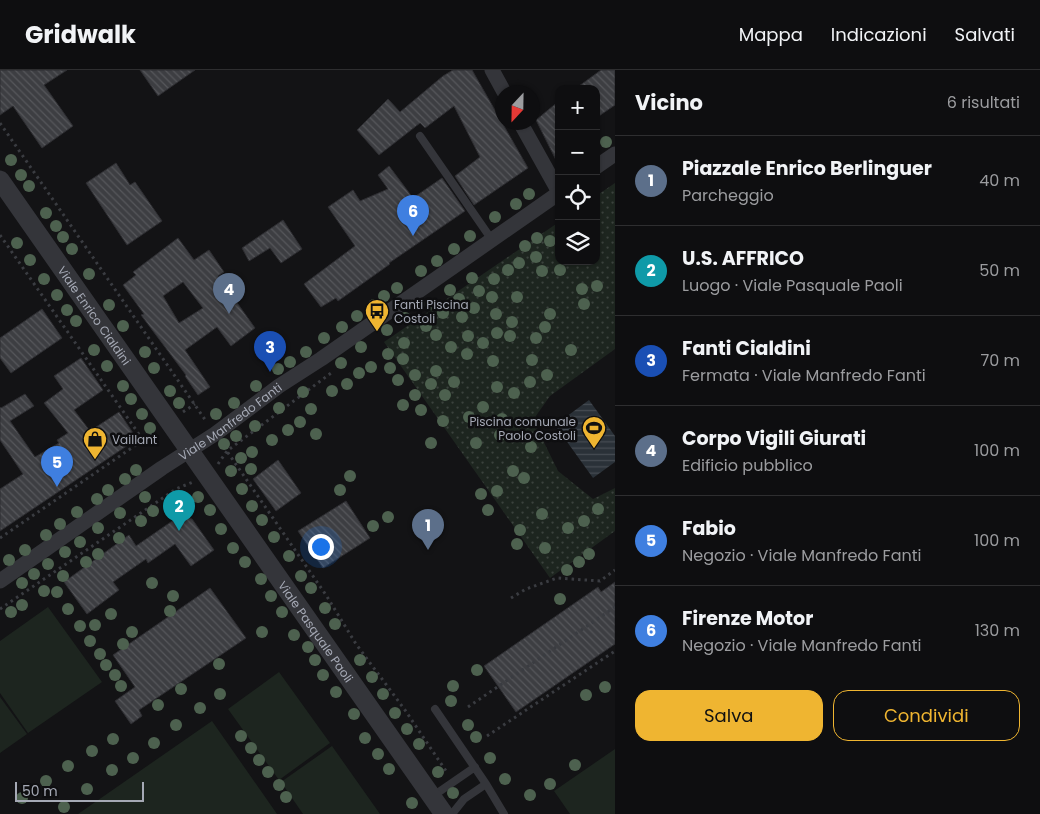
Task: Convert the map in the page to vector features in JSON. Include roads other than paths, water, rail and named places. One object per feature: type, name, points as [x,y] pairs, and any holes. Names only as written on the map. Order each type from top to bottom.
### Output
[{"type":"street","points":[[492,70],[500,85]]},
{"type":"street","points":[[524,130],[555,186]]},
{"type":"street","points":[[600,164],[615,154]]},
{"type":"street","name":"Viale Enrico Cialdini","points":[[0,180],[189,450]]},
{"type":"street","name":"Viale Manfredo Fanti","points":[[0,581],[215,434],[279,386],[321,359],[555,196]]},
{"type":"street","name":"Viale Pasquale Paoli","points":[[189,450],[444,814]]},
{"type":"lane","points":[[420,136],[492,240]]},
{"type":"lane","points":[[435,709],[504,814]]},
{"type":"lane","points":[[432,796],[475,768]]},
{"type":"lane","points":[[452,814],[464,799],[486,784]]},
{"type":"place","name":"Firenze Motor","points":[[413,236]]},
{"type":"place","name":"Corpo Vigili Giurati","points":[[229,314]]},
{"type":"place","name":"Fanti Piscina Costoli","points":[[377,332]]},
{"type":"place","name":"Fanti Cialdini","points":[[270,372]]},
{"type":"place","name":"Piscina comunale Paolo Costoli","points":[[594,449]]},
{"type":"place","name":"Vaillant","points":[[95,460]]},
{"type":"place","name":"Fabio","points":[[57,487]]},
{"type":"place","name":"U.S. AFFRICO","points":[[179,531]]},
{"type":"place","name":"Piazzale Enrico Berlinguer","points":[[428,550]]}]
